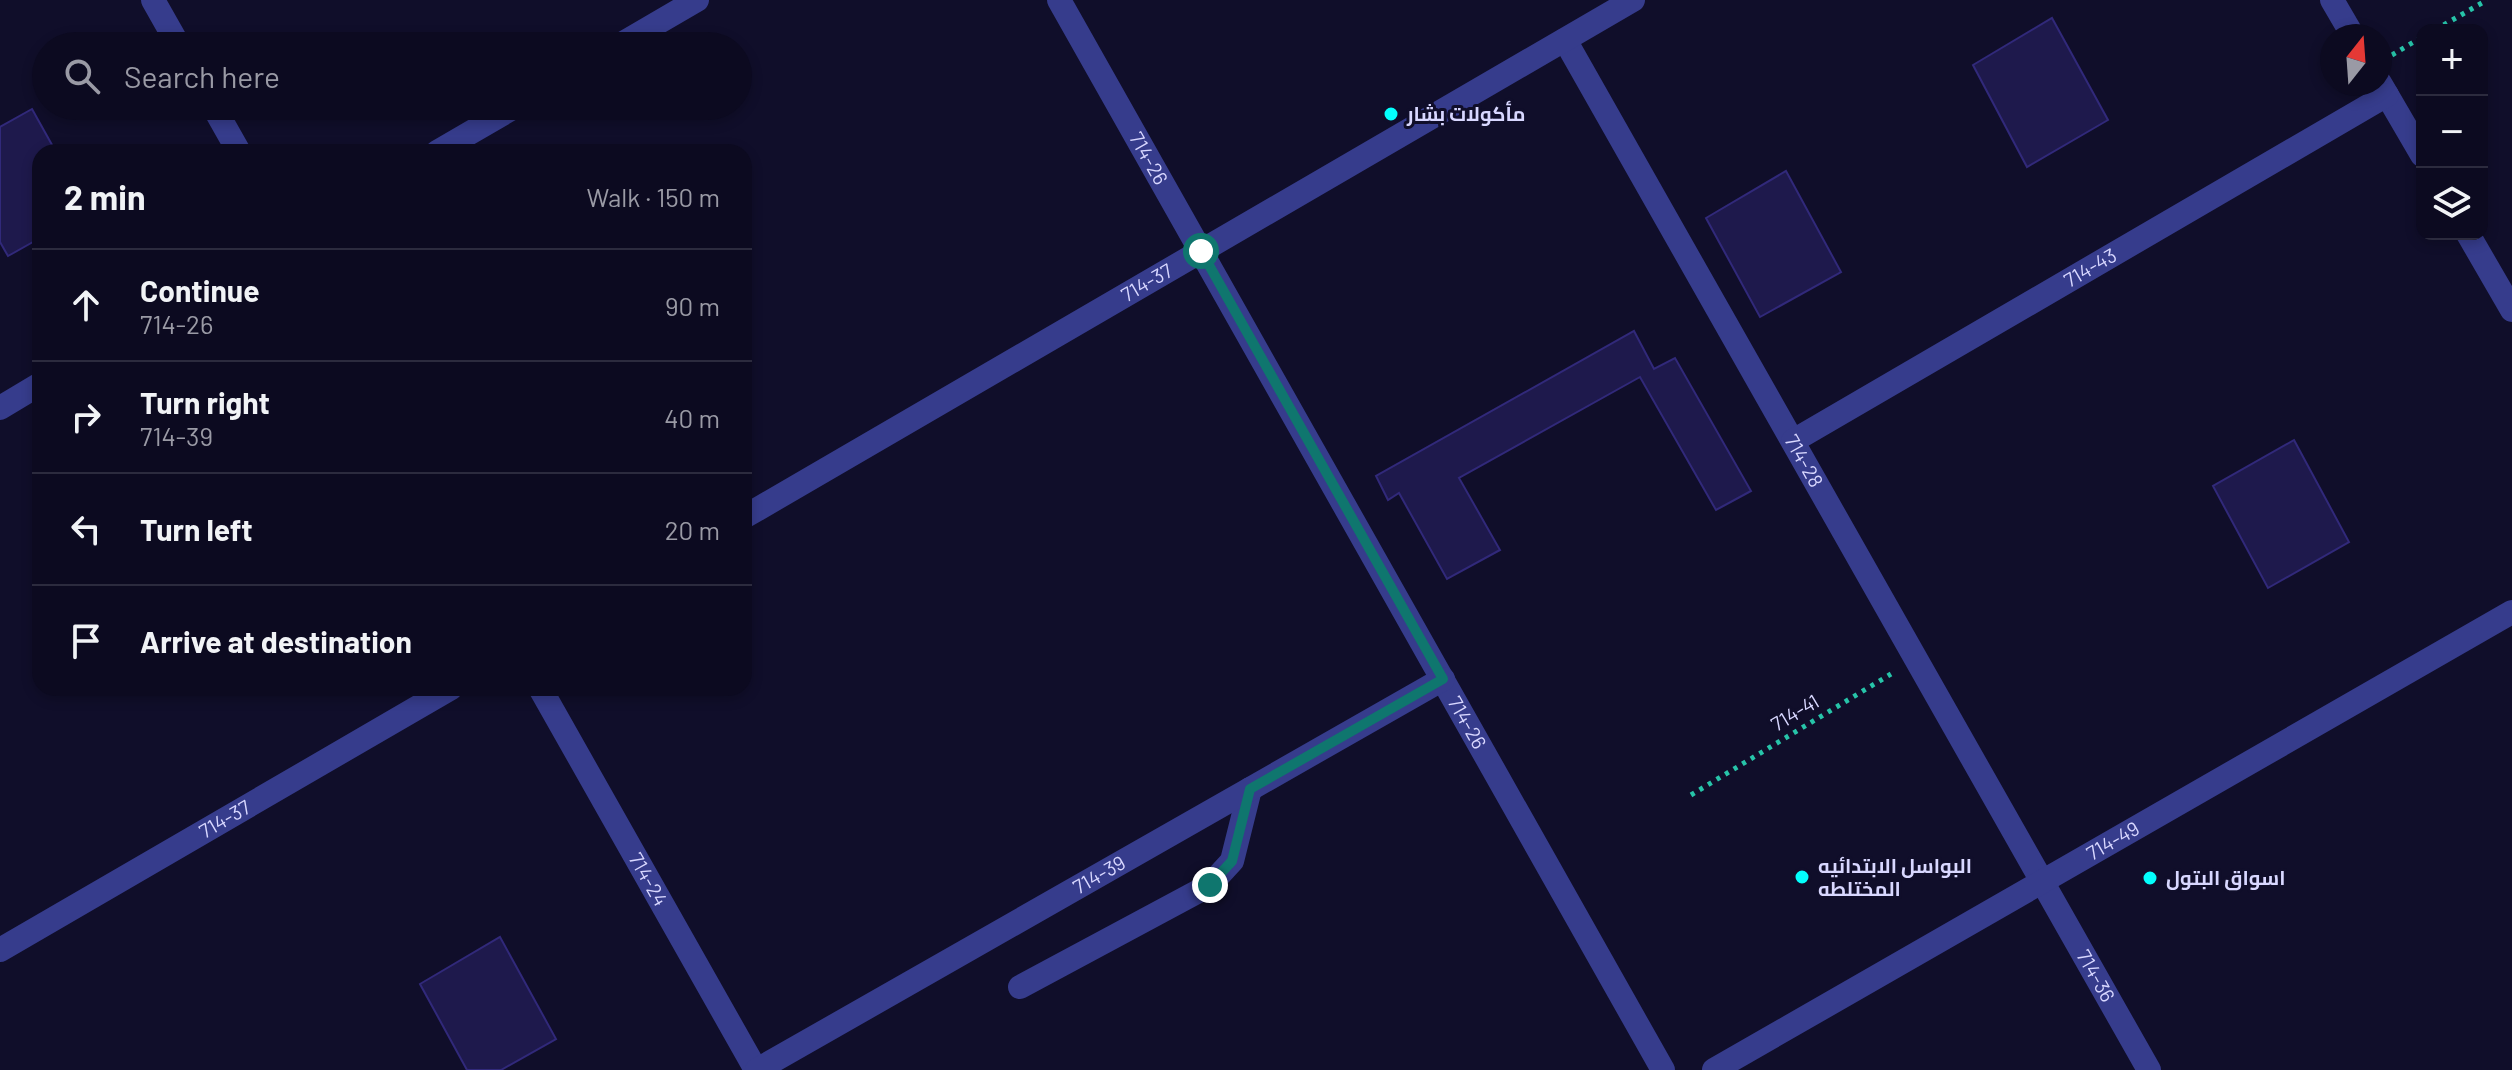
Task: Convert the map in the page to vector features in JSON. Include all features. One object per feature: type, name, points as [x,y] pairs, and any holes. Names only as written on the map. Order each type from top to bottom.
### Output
[{"type":"street","points":[[153,0],[171,32]]},
{"type":"street","points":[[642,32],[697,0]]},
{"type":"street","name":"714-26","points":[[1059,0],[1663,1070]]},
{"type":"street","name":"714-37","points":[[752,512],[1633,0]]},
{"type":"street","points":[[2332,0],[2346,24]]},
{"type":"street","name":"714-28","points":[[1565,40],[2042,882]]},
{"type":"street","name":"714-43","points":[[1793,441],[2372,96]]},
{"type":"street","points":[[2388,96],[2416,145]]},
{"type":"street","points":[[221,120],[234,144]]},
{"type":"street","points":[[451,144],[492,120]]},
{"type":"street","points":[[2471,240],[2512,310]]},
{"type":"street","points":[[0,408],[32,389]]},
{"type":"street","name":"714-49","points":[[1714,1070],[2512,612]]},
{"type":"street","name":"714-39","points":[[756,1070],[1443,679]]},
{"type":"street","name":"714-37","points":[[0,950],[437,696]]},
{"type":"street","name":"714-24","points":[[545,696],[756,1070]]},
{"type":"street","points":[[1020,987],[1210,885],[1232,861],[1250,789]]},
{"type":"street","name":"714-36","points":[[2042,882],[2149,1070]]},
{"type":"path","points":[[2445,24],[2487,0]]},
{"type":"path","points":[[2392,55],[2416,41]]},
{"type":"path","name":"714-41","points":[[1691,795],[1916,660]]},
{"type":"building","points":[[2052,18],[2108,120],[2027,167],[1973,65]]},
{"type":"building","points":[[32,109],[32,120],[38,120],[52,144],[32,144],[32,242],[8,256],[0,242],[0,127]]},
{"type":"building","points":[[1786,171],[1841,272],[1760,317],[1706,218]]},
{"type":"building","points":[[1634,331],[1654,369],[1675,358],[1751,491],[1716,510],[1640,377],[1459,478],[1500,550],[1447,579],[1399,493],[1388,500],[1376,476]]},
{"type":"building","points":[[2294,440],[2349,542],[2268,588],[2213,486]]},
{"type":"building","points":[[500,937],[556,1039],[501,1070],[467,1070],[420,984]]},
{"type":"place","name":"مأكولات بشار","points":[[1391,114]]},
{"type":"place","name":"البواسل الابتدائيه المختلطه","points":[[1802,877]]},
{"type":"place","name":"اسواق البتول","points":[[2150,878]]},
{"type":"route","points":[[1201,251],[1443,679],[1250,789],[1232,861],[1210,885]]}]
